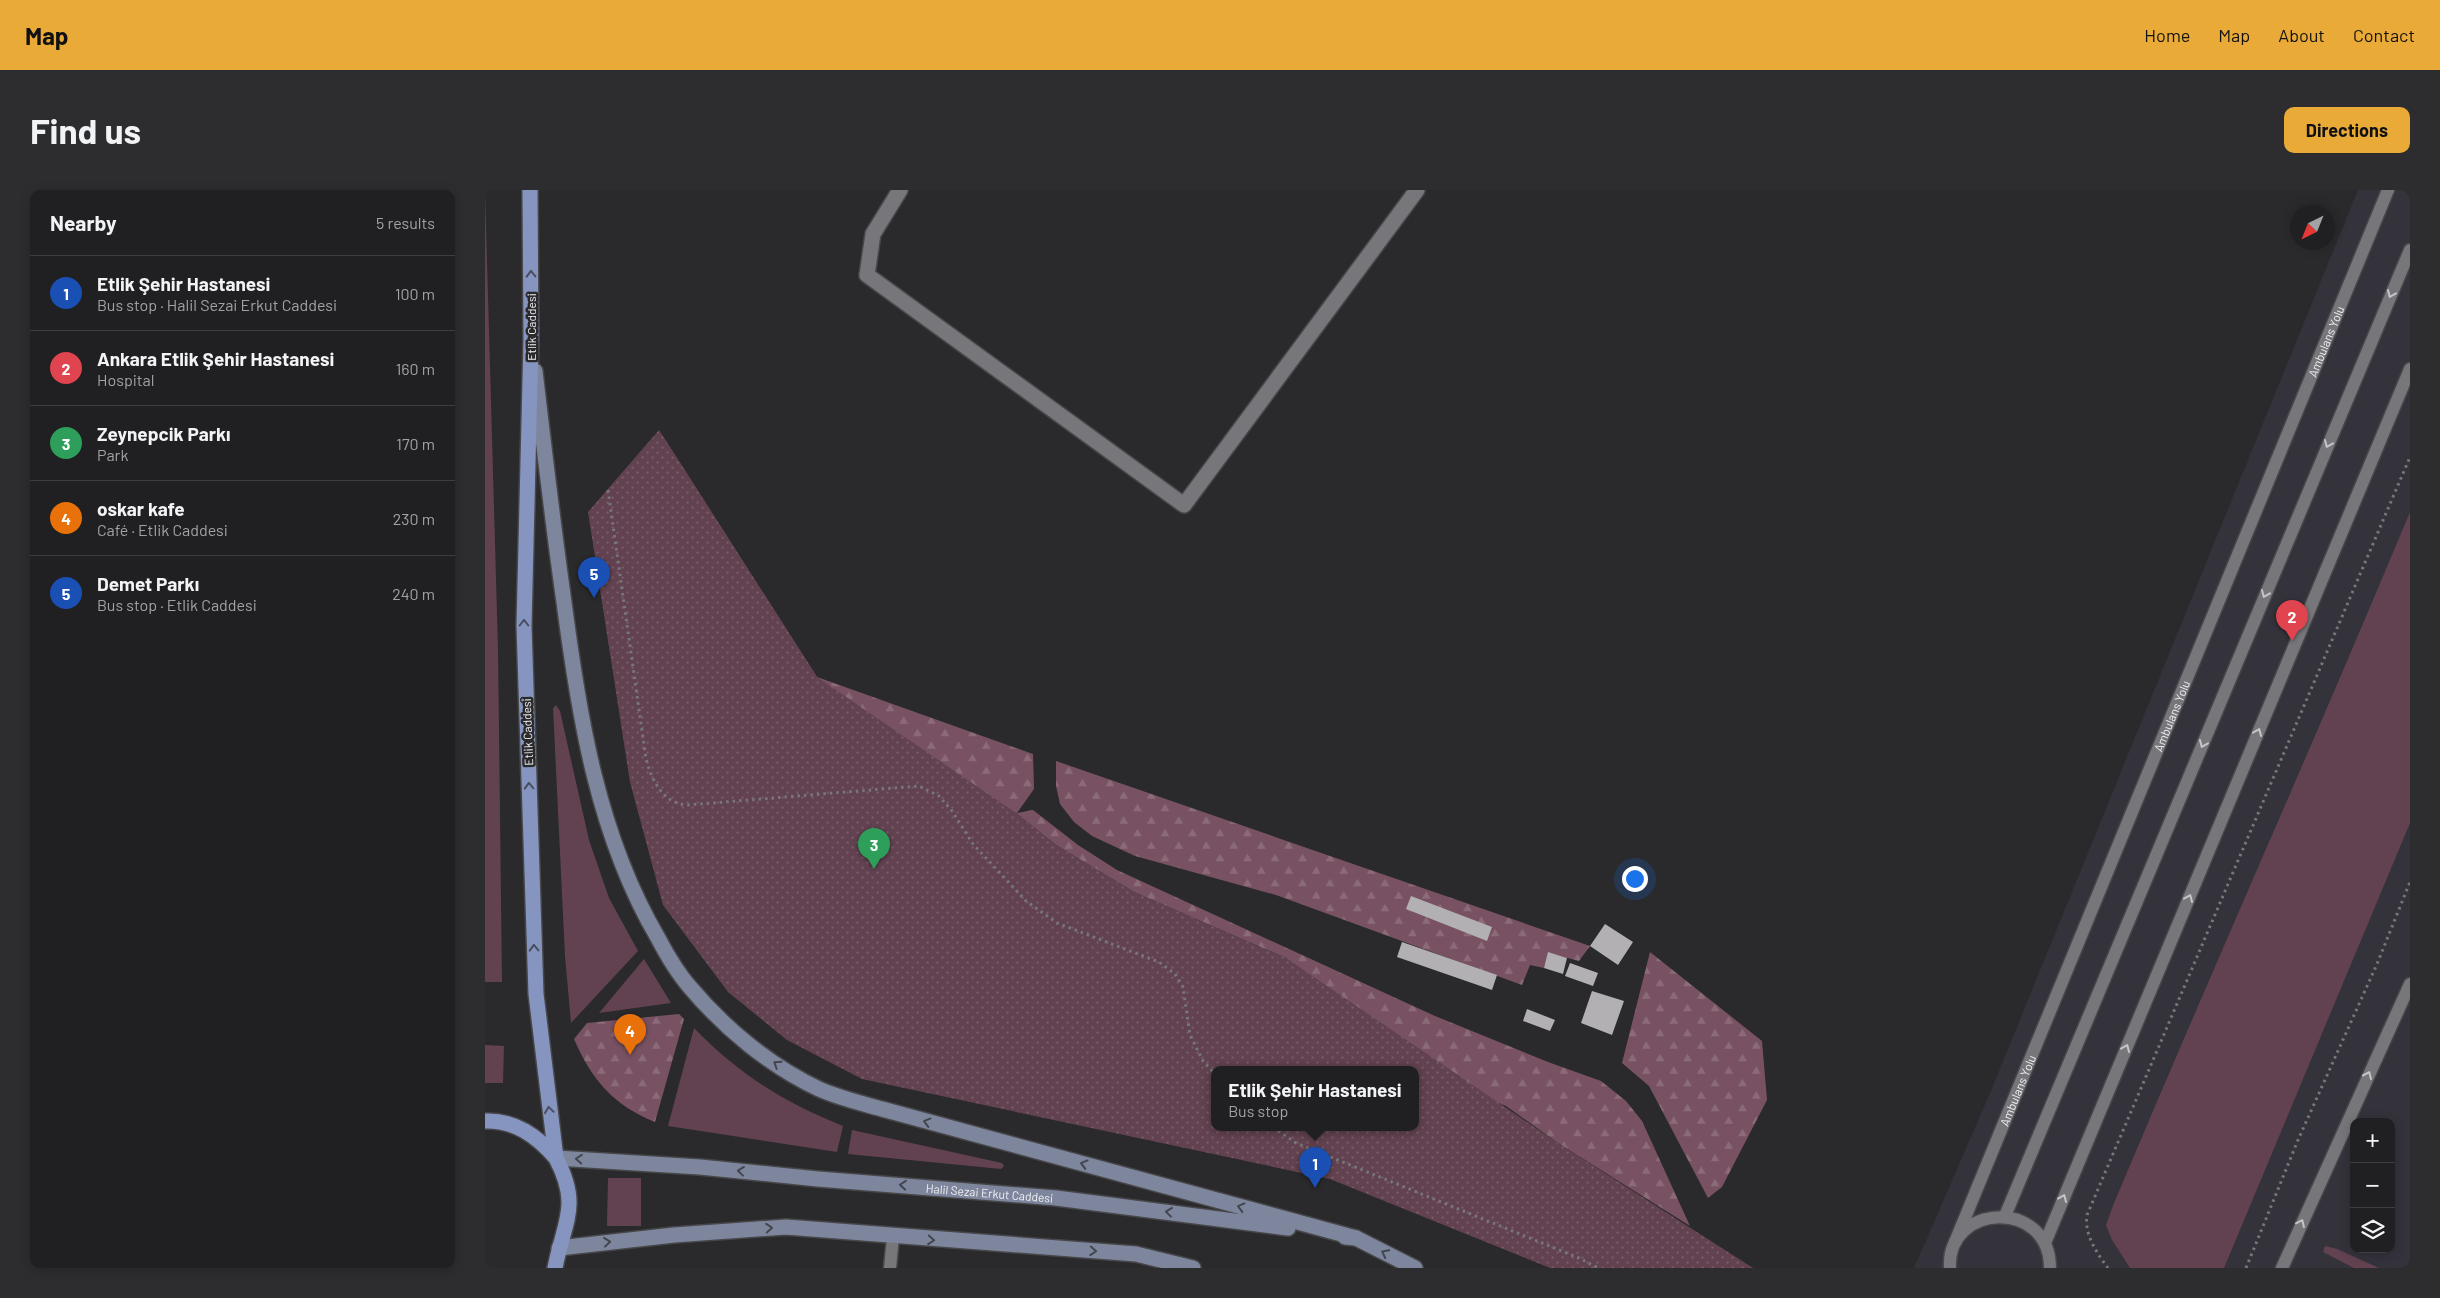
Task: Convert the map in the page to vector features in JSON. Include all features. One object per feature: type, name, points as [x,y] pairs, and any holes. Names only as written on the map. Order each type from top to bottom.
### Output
[{"type":"main road","name":"Etlik Caddesi","points":[[530,190],[531,340],[524,626],[536,994],[556,1158],[565,1175],[569,1196],[568,1222],[559,1248],[555,1268]]},
{"type":"main road","points":[[531,340],[575,687],[588,753],[609,829],[633,890],[676,970],[709,1008],[760,1053],[792,1074],[821,1089],[882,1109],[1356,1238]]},
{"type":"main road","points":[[485,1121],[497,1120],[523,1129],[540,1140],[556,1158]]},
{"type":"main road","name":"Halil Sezai Erkut Caddesi","points":[[556,1158],[700,1167],[818,1179],[1056,1198],[1356,1238],[1415,1268]]},
{"type":"main road","points":[[542,1268],[559,1248],[674,1235],[785,1227],[893,1237],[1135,1254],[1193,1268]]},
{"type":"street","points":[[900,190],[873,234],[867,275],[1184,505],[1417,190]]},
{"type":"lane","name":"Ambulans Yolu","points":[[1940,1268],[1954,1246],[2388,190]]},
{"type":"lane","points":[[2005,1216],[2410,250]]},
{"type":"lane","points":[[2045,1243],[2410,369]]},
{"type":"lane","points":[[2282,1268],[2410,984]]},
{"type":"lane","points":[[1950,1268],[1954,1246],[1974,1224],[1989,1218],[2005,1216],[2021,1221],[2035,1230],[2045,1243],[2052,1265]]},
{"type":"lane","points":[[890,1268],[893,1237]]},
{"type":"path","points":[[2108,1268],[2095,1251],[2086,1224],[2087,1215],[2410,457]]},
{"type":"path","points":[[608,490],[646,760],[651,778],[664,795],[681,805],[919,786],[939,796],[952,811],[973,844],[1026,901],[1057,923],[1159,962],[1175,974],[1183,987],[1190,1035],[1203,1061],[1211,1070]]},
{"type":"path","points":[[2246,1268],[2298,1140],[2377,964],[2410,882]]},
{"type":"path","points":[[1279,1131],[1296,1143],[1579,1258],[1599,1268]]},
{"type":"shaded area","points":[[485,190],[498,649],[502,982],[485,982]]},
{"type":"shaded area","points":[[2358,190],[2410,190],[2410,1268],[1914,1268],[1990,1093]]},
{"type":"shaded area","points":[[659,430],[817,677],[1016,813],[1056,845],[1134,892],[1286,958],[1558,1143],[1753,1268],[1550,1268],[1330,1179],[862,1079],[787,1040],[728,992],[663,905],[630,782],[588,512]]},
{"type":"shaded area","points":[[2410,512],[2410,823],[2224,1268],[2130,1268],[2112,1240],[2106,1225],[2114,1203]]},
{"type":"shaded area","points":[[556,705],[560,711],[589,840],[609,898],[638,951],[571,1023],[565,956],[553,708]]},
{"type":"shaded area","points":[[644,959],[671,1003],[599,1013]]},
{"type":"shaded area","points":[[694,1028],[728,1060],[763,1086],[821,1117],[843,1126],[837,1152],[668,1126]]},
{"type":"shaded area","points":[[485,1045],[504,1046],[503,1083],[485,1083]]},
{"type":"shaded area","points":[[852,1130],[1002,1163],[1004,1166],[1001,1169],[848,1154]]},
{"type":"shaded area","points":[[608,1178],[641,1178],[641,1226],[607,1226]]},
{"type":"shaded area","points":[[2325,1246],[2337,1249],[2379,1268],[2354,1268],[2323,1252]]},
{"type":"green space","points":[[659,430],[817,677],[1033,754],[1034,789],[1017,813],[1033,810],[1078,845],[1117,870],[1435,1016],[1548,1062],[1601,1081],[1626,1101],[1642,1121],[1690,1226],[1558,1143],[1506,1106],[1419,1071],[1419,1066],[1412,1066],[1286,958],[1134,892],[1056,845],[1016,813],[855,749]]},
{"type":"green space","points":[[1056,761],[1590,946],[1579,961],[1549,953],[1544,968],[1530,965],[1522,985],[1276,895],[1135,856],[1092,836],[1074,822],[1060,804],[1056,786]]},
{"type":"green space","points":[[1650,952],[1762,1041],[1767,1100],[1722,1187],[1708,1198],[1649,1086],[1622,1063]]},
{"type":"green space","points":[[679,1014],[684,1019],[655,1122],[627,1108],[605,1090],[588,1067],[574,1039],[587,1023]]},
{"type":"building","points":[[1411,896],[1492,927],[1487,941],[1406,909]]},
{"type":"building","points":[[1605,924],[1633,942],[1618,965],[1590,946]]},
{"type":"building","points":[[1402,942],[1497,975],[1492,990],[1397,957]]},
{"type":"building","points":[[1548,952],[1567,958],[1563,974],[1544,968]]},
{"type":"building","points":[[1570,963],[1598,973],[1593,986],[1565,976]]},
{"type":"building","points":[[1592,991],[1624,1001],[1612,1035],[1581,1023]]},
{"type":"building","points":[[1527,1009],[1555,1020],[1550,1031],[1523,1021]]},
{"type":"place","name":"Demet Parkı","points":[[594,598]]},
{"type":"place","name":"Ankara Etlik Şehir Hastanesi","points":[[2292,641]]},
{"type":"place","name":"Zeynepcik Parkı","points":[[874,869]]},
{"type":"place","name":"oskar kafe","points":[[630,1055]]},
{"type":"place","name":"Etlik Şehir Hastanesi","points":[[1315,1188]]}]
